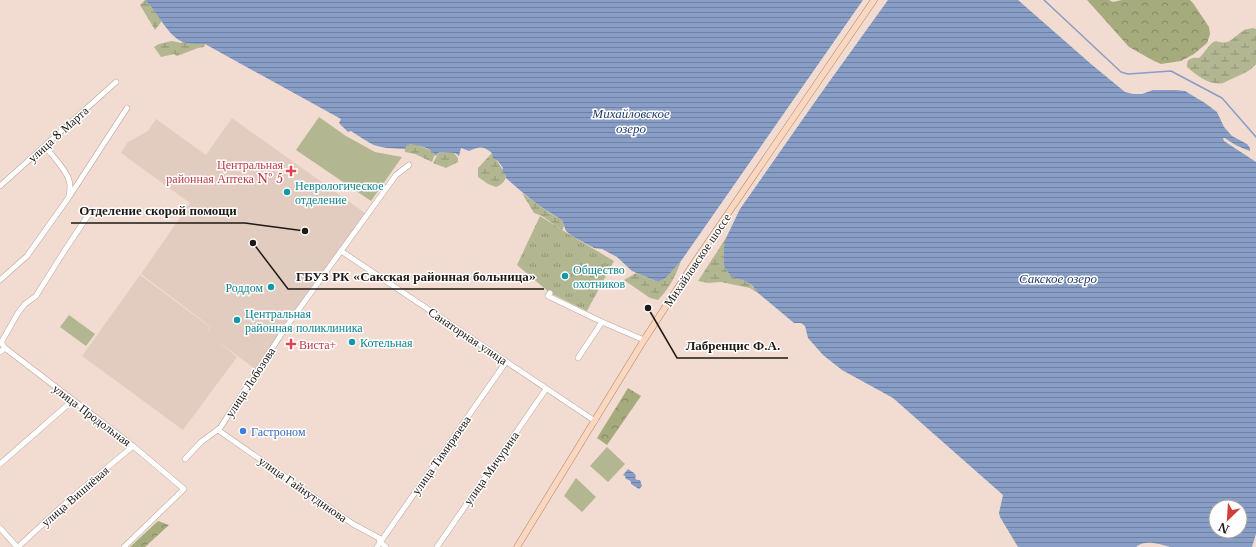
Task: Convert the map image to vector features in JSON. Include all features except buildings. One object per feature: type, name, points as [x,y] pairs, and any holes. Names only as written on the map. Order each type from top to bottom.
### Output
[{"type":"main road","name":"Михайловское шоссе","points":[[517,547],[644,340],[694,263],[874,0]]},
{"type":"street","name":"улица 8 Марта","points":[[0,186],[116,82]]},
{"type":"street","points":[[0,280],[27,256],[69,197],[127,108]]},
{"type":"street","points":[[45,146],[69,179],[69,197]]},
{"type":"street","name":"улица Лобозова","points":[[185,459],[201,442],[217,431],[266,356],[341,251],[396,175],[409,165]]},
{"type":"street","points":[[0,352],[5,348],[2,341],[18,313],[25,304],[36,296],[91,211]]},
{"type":"street","name":"Санаторная улица","points":[[341,251],[412,297],[595,421]]},
{"type":"street","points":[[550,293],[548,296],[644,340]]},
{"type":"street","points":[[578,358],[602,322]]},
{"type":"street","name":"улица Продольная","points":[[5,348],[72,401],[133,446],[184,489],[124,547]]},
{"type":"street","name":"улица Тимирязева","points":[[378,545],[506,362]]},
{"type":"street","name":"улица Мичурина","points":[[437,547],[546,389]]},
{"type":"street","points":[[0,464],[72,401]]},
{"type":"street","name":"улица Гайнутдинова","points":[[217,431],[353,524],[379,538],[378,545],[386,547]]},
{"type":"street","name":"улица Вишнёвая","points":[[17,547],[70,499],[133,446]]},
{"type":"street","points":[[0,528],[17,547]]},
{"type":"shaded area","points":[[232,118],[365,213],[255,369],[215,339],[237,357],[183,430],[82,356],[140,275],[210,327],[206,333],[211,327],[141,274],[190,203],[121,153],[128,142],[148,131],[156,119],[206,155]]},
{"type":"green space","points":[[145,0],[151,5],[162,21],[155,30],[140,5]]},
{"type":"green space","points":[[1087,0],[1109,0],[1113,2],[1122,0],[1190,0],[1209,27],[1210,34],[1207,43],[1194,54],[1181,61],[1161,64],[1129,47]]},
{"type":"green space","points":[[1253,28],[1256,29],[1256,64],[1248,71],[1218,84],[1204,79],[1187,67],[1187,62],[1189,60],[1192,58],[1199,58],[1214,42],[1228,42],[1244,30]]},
{"type":"green space","points":[[172,41],[205,44],[204,47],[177,56],[174,54],[161,57],[154,47],[159,44]]},
{"type":"green space","points":[[319,117],[346,136],[375,152],[402,157],[371,201],[296,150]]},
{"type":"green space","points":[[408,144],[418,145],[434,152],[435,154],[432,162],[415,154],[405,152]]},
{"type":"green space","points":[[439,152],[454,153],[458,158],[458,162],[446,168],[433,163]]},
{"type":"green space","points":[[492,153],[506,175],[503,182],[496,187],[488,184],[478,177],[478,168]]},
{"type":"green space","points":[[522,193],[562,220],[564,226],[562,230],[542,216],[534,213]]},
{"type":"green space","points":[[540,216],[614,261],[587,311],[550,293],[517,265]]},
{"type":"green space","points":[[726,238],[724,266],[731,277],[746,282],[758,293],[750,288],[721,282],[708,283],[698,281]]},
{"type":"green space","points":[[681,261],[672,282],[658,300],[650,298],[624,280],[636,273],[658,282],[666,278]]},
{"type":"green space","points":[[69,315],[95,334],[86,346],[60,327]]},
{"type":"green space","points":[[628,388],[641,396],[607,445],[597,438]]},
{"type":"green space","points":[[607,447],[625,464],[608,482],[590,466]]},
{"type":"green space","points":[[576,478],[596,497],[582,512],[564,496]]},
{"type":"green space","points":[[158,521],[169,525],[145,547],[130,547]]},
{"type":"water","name":"Михайловское озеро","points":[[145,0],[863,0],[681,261],[666,278],[658,282],[632,271],[617,257],[602,249],[594,248],[572,236],[566,231],[562,220],[532,200],[506,178],[506,175],[502,171],[503,168],[498,161],[493,158],[492,153],[486,149],[476,148],[469,151],[461,148],[459,156],[455,153],[439,152],[436,156],[431,150],[415,145],[408,144],[405,149],[387,148],[374,145],[351,131],[348,132],[339,123],[341,119],[205,44],[186,43],[179,40],[168,30],[155,11]]},
{"type":"water","name":"Сакское озеро","points":[[888,0],[1018,0],[1125,92],[1142,94],[1153,90],[1185,91],[1205,103],[1217,112],[1224,127],[1232,136],[1247,144],[1250,151],[1223,138],[1224,141],[1256,162],[1256,534],[1252,547],[1170,547],[1143,543],[1136,547],[1018,547],[1000,517],[999,513],[1003,495],[893,398],[842,370],[823,355],[808,338],[805,326],[801,323],[794,323],[758,293],[752,285],[743,280],[731,277],[724,266],[724,248],[726,238],[740,209]]},
{"type":"water","points":[[628,469],[634,473],[637,480],[640,480],[642,486],[639,489],[631,484],[631,482],[623,475]]},
{"type":"waterway","points":[[1044,0],[1121,72],[1128,74],[1171,71],[1222,98],[1256,137]]},
{"type":"place","name":"Центральная районная Аптека № 5","points":[[291,171]]},
{"type":"place","name":"Неврологическое отделение","points":[[287,192]]},
{"type":"place","name":"Отделение скорой помощи","points":[[305,231]]},
{"type":"place","name":"ГБУЗ РК «Сакская районная больница»","points":[[253,243]]},
{"type":"place","name":"Общество охотников","points":[[565,276]]},
{"type":"place","name":"Роддом","points":[[271,287]]},
{"type":"place","name":"Лабренцис Ф.А.","points":[[648,308]]},
{"type":"place","name":"Центральная районная поликлиника","points":[[237,320]]},
{"type":"place","name":"Котельная","points":[[352,342]]},
{"type":"place","name":"Виста+","points":[[291,344]]},
{"type":"place","name":"Гастроном","points":[[243,431]]}]
